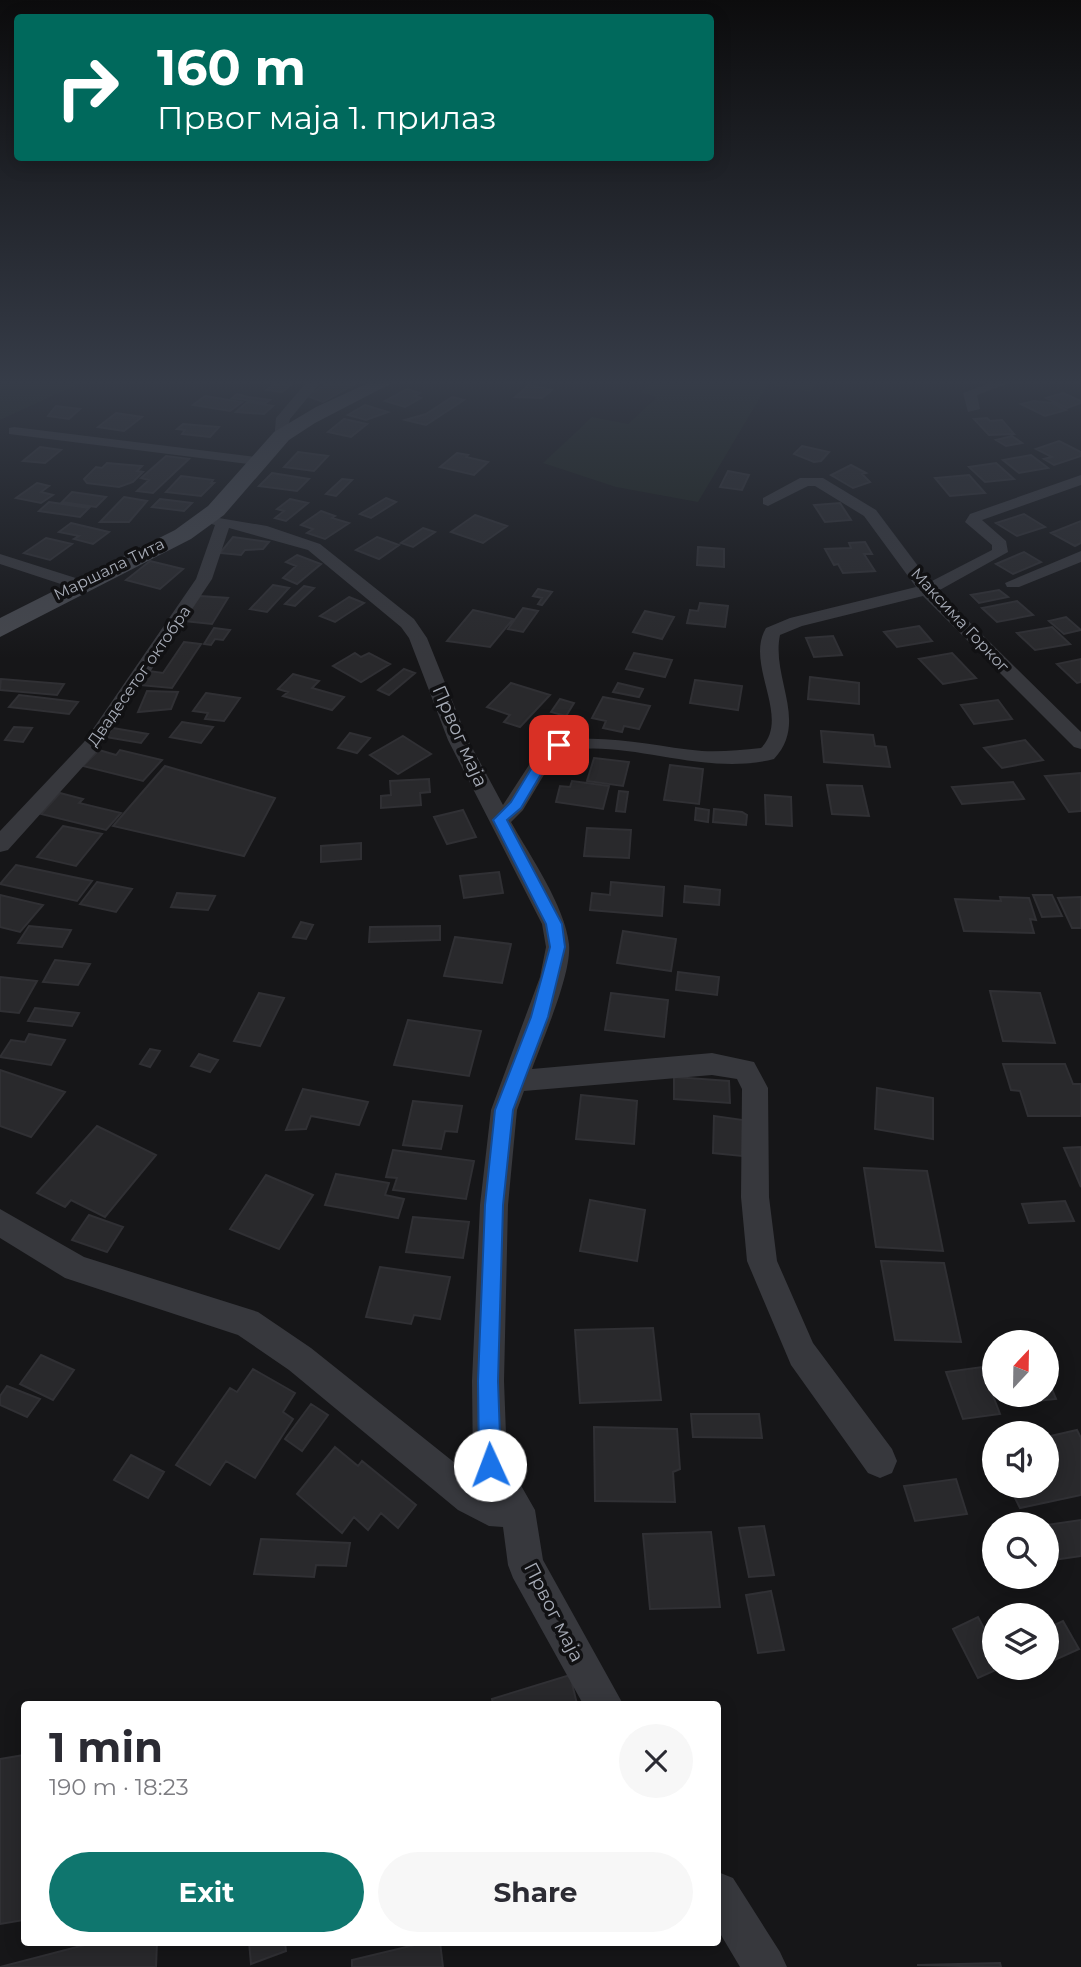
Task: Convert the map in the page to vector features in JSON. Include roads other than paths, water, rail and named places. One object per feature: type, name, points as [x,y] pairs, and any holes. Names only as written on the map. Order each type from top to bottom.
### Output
[{"type":"street","name":"Маршала Тита","points":[[0,629],[76,584],[215,520],[226,500],[245,476]]},
{"type":"street","points":[[500,820],[516,805],[549,749],[559,745],[591,744],[704,757],[767,754],[776,749],[779,742],[780,716],[768,645],[772,632],[796,622],[927,590],[1000,551],[1000,544],[973,522],[976,517],[1081,480]]},
{"type":"street","name":"Максима Горког","points":[[768,501],[805,481],[828,485],[870,513],[927,590],[1081,743]]},
{"type":"street","name":"Првог маја","points":[[215,520],[276,533],[314,547],[403,617],[418,638],[458,740],[554,924],[558,947],[539,1017],[504,1110],[494,1205],[488,1381],[490,1465],[518,1510],[526,1565],[602,1701]]},
{"type":"street","name":"Двадесетог октобра","points":[[0,845],[31,807],[91,746],[189,604],[204,579],[218,533],[215,520]]},
{"type":"street","points":[[1013,583],[1081,556]]},
{"type":"street","points":[[0,559],[76,584]]},
{"type":"street","points":[[513,1081],[712,1064],[745,1070],[755,1088],[755,1197],[762,1261],[802,1354],[880,1461]]},
{"type":"street","points":[[0,1222],[76,1268],[247,1324],[300,1359],[470,1498],[489,1509],[518,1510]]},
{"type":"street","points":[[721,1898],[765,1967]]}]
